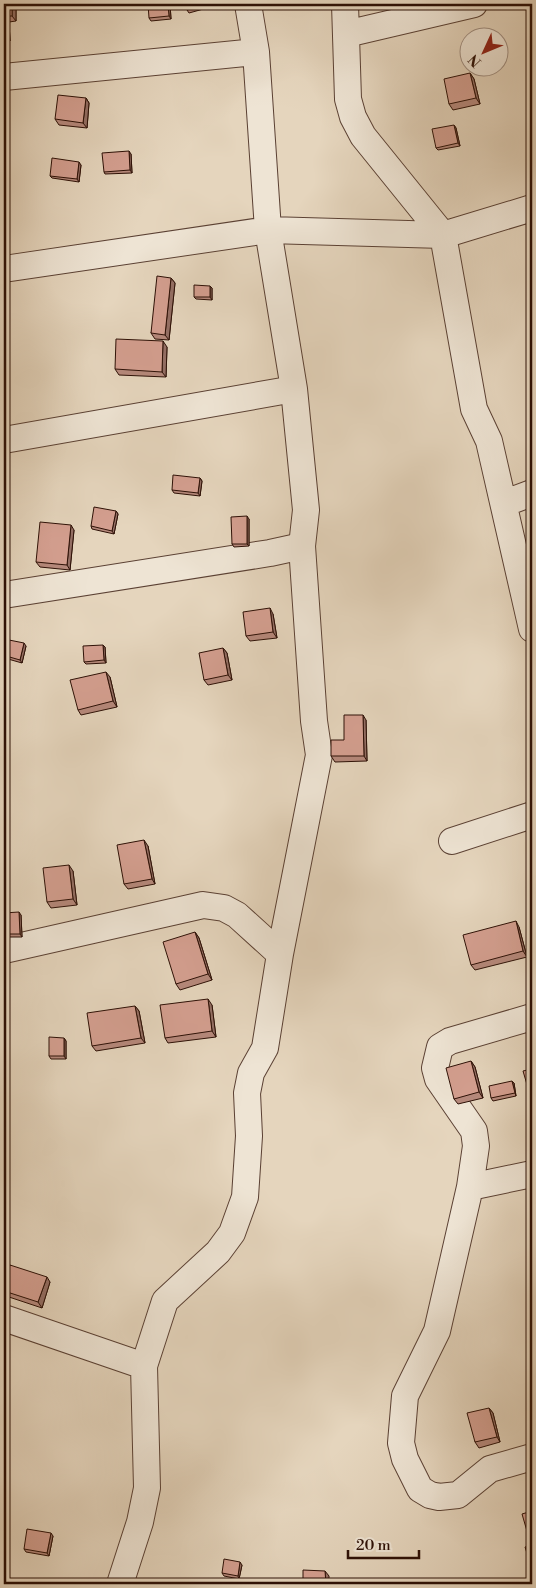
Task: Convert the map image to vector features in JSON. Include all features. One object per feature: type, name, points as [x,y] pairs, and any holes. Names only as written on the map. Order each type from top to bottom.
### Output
[{"type":"street","points":[[120,1584],[140,1522],[147,1488],[144,1366],[165,1301],[218,1252],[232,1234],[245,1196],[248,1136],[247,1093],[251,1073],[265,1048],[280,954],[319,755],[314,722],[302,546],[306,510],[294,389],[268,230],[256,52],[248,4]]},
{"type":"street","points":[[344,4],[348,99],[353,117],[362,136],[443,235],[461,346],[474,409],[489,442],[505,503],[532,628]]},
{"type":"street","points":[[346,34],[474,4]]},
{"type":"street","points":[[4,77],[256,52]]},
{"type":"street","points":[[4,269],[268,230],[443,235],[532,208]]},
{"type":"street","points":[[4,440],[294,389]]},
{"type":"street","points":[[505,503],[532,493]]},
{"type":"street","points":[[4,595],[270,553],[302,546]]},
{"type":"street","points":[[452,841],[532,816]]},
{"type":"street","points":[[4,950],[203,905],[224,908],[237,915],[280,954]]},
{"type":"street","points":[[532,1017],[450,1041],[440,1047],[435,1068],[438,1079],[474,1131],[476,1146],[470,1187],[436,1331],[405,1396],[401,1443],[405,1459],[420,1489],[430,1495],[439,1497],[458,1495],[490,1469],[532,1457]]},
{"type":"street","points":[[470,1187],[532,1174]]},
{"type":"street","points":[[4,1318],[144,1366]]},
{"type":"building","points":[[4,4],[12,4],[12,16],[5,16],[6,35],[4,35]]},
{"type":"building","points":[[148,4],[168,4],[169,16],[149,18]]},
{"type":"building","points":[[185,4],[205,4],[205,5],[187,10]]},
{"type":"building","points":[[458,76],[458,78],[471,78],[476,98],[449,104],[444,79]]},
{"type":"building","points":[[58,95],[86,98],[83,123],[55,119]]},
{"type":"building","points":[[454,125],[458,143],[436,148],[432,129]]},
{"type":"building","points":[[129,151],[130,170],[104,172],[102,153]]},
{"type":"building","points":[[52,158],[79,162],[77,179],[50,176]]},
{"type":"building","points":[[157,276],[171,278],[165,335],[151,333]]},
{"type":"building","points":[[194,285],[210,286],[210,297],[194,297]]},
{"type":"building","points":[[116,339],[163,341],[162,372],[115,369]]},
{"type":"building","points":[[173,475],[200,478],[198,493],[172,490]]},
{"type":"building","points":[[94,507],[116,511],[112,531],[91,526]]},
{"type":"building","points":[[247,516],[247,544],[232,544],[231,517]]},
{"type":"building","points":[[40,522],[71,525],[67,565],[36,562]]},
{"type":"building","points":[[270,608],[273,632],[246,636],[243,612]]},
{"type":"building","points":[[9,640],[24,643],[20,660],[6,656]]},
{"type":"building","points":[[103,645],[104,660],[84,662],[83,646]]},
{"type":"building","points":[[223,648],[228,675],[204,680],[199,653]]},
{"type":"building","points":[[106,672],[113,701],[78,710],[70,680]]},
{"type":"building","points":[[344,715],[363,715],[364,756],[331,756],[331,740],[344,740]]},
{"type":"building","points":[[144,840],[152,879],[124,884],[117,845]]},
{"type":"building","points":[[69,865],[73,899],[47,902],[43,868]]},
{"type":"building","points":[[19,912],[20,934],[4,934],[4,913]]},
{"type":"building","points":[[516,921],[523,951],[471,965],[463,935]]},
{"type":"building","points":[[195,932],[208,974],[176,984],[163,942]]},
{"type":"building","points":[[208,999],[212,1031],[165,1038],[160,1005]]},
{"type":"building","points":[[135,1006],[141,1038],[92,1046],[87,1013]]},
{"type":"building","points":[[49,1037],[64,1038],[64,1056],[49,1056]]},
{"type":"building","points":[[471,1061],[479,1092],[454,1099],[446,1068]]},
{"type":"building","points":[[532,1069],[532,1087],[528,1088],[523,1071]]},
{"type":"building","points":[[512,1081],[515,1093],[491,1098],[489,1086]]},
{"type":"building","points":[[532,1096],[532,1114],[527,1097]]},
{"type":"building","points":[[10,1265],[47,1277],[38,1302],[4,1291]]},
{"type":"building","points":[[489,1408],[497,1437],[475,1442],[467,1413]]},
{"type":"building","points":[[532,1511],[532,1537],[529,1538],[522,1514]]},
{"type":"building","points":[[27,1529],[51,1533],[47,1553],[24,1549]]},
{"type":"building","points":[[532,1545],[532,1569],[525,1547]]},
{"type":"building","points":[[224,1559],[240,1562],[238,1576],[222,1573]]},
{"type":"building","points":[[303,1570],[325,1571],[326,1584],[303,1584]]}]
